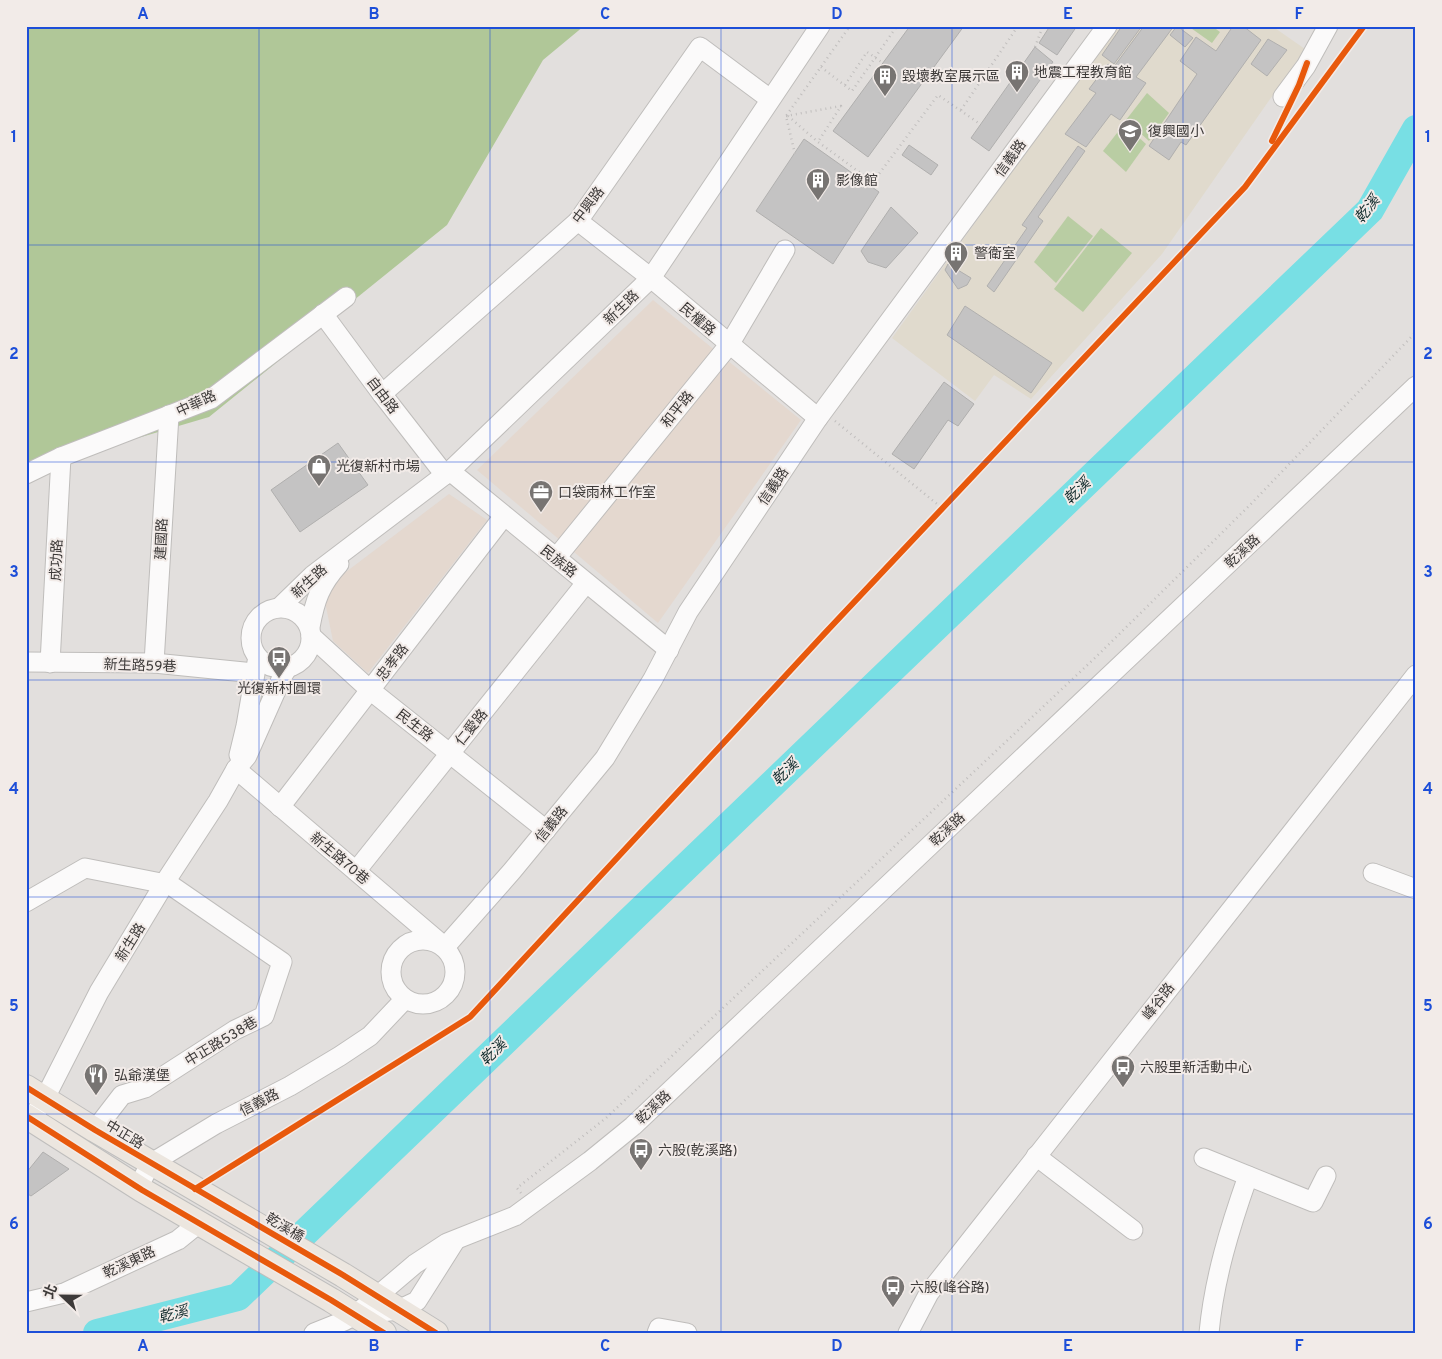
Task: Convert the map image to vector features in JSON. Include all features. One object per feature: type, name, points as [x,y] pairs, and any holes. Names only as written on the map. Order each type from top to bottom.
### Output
[{"type":"main road","name":"中正路","points":[[36,1092],[150,1164],[214,1199]]},
{"type":"main road","points":[[29,1117],[203,1225],[384,1333]]},
{"type":"main road","name":"乾溪橋","points":[[214,1199],[377,1296]]},
{"type":"main road","points":[[377,1296],[436,1333]]},
{"type":"street","name":"新生路","points":[[29,1117],[36,1092],[218,802],[236,769],[247,756],[283,675],[288,667],[302,659],[307,653],[310,645],[315,601],[330,574],[364,538],[448,473],[651,278],[820,26]]},
{"type":"street","name":"信義路","points":[[445,947],[605,758],[653,679],[688,612],[820,415],[1107,26]]},
{"type":"street","points":[[1283,97],[1306,66],[1328,26]]},
{"type":"street","name":"中興路","points":[[382,394],[578,221],[700,47],[770,99]]},
{"type":"street","name":"民權路","points":[[578,221],[651,278],[729,345],[820,415]]},
{"type":"street","name":"和平路","points":[[556,558],[729,345],[785,250]]},
{"type":"street","name":"中華路","points":[[26,474],[61,457],[210,399],[346,297]]},
{"type":"street","name":"自由路","points":[[323,314],[382,394],[448,473]]},
{"type":"street","name":"乾溪路","points":[[314,1333],[354,1315],[415,1264],[447,1243],[514,1216],[590,1161],[633,1126],[1416,386]]},
{"type":"street","name":"建國路","points":[[154,663],[168,415]]},
{"type":"street","name":"成功路","points":[[50,663],[61,457]]},
{"type":"street","name":"民族路","points":[[448,473],[669,650]]},
{"type":"street","name":"忠孝路","points":[[280,807],[504,516]]},
{"type":"street","name":"新生路","points":[[280,607],[313,575],[353,544],[364,538]]},
{"type":"street","name":"仁愛路","points":[[356,871],[586,583]]},
{"type":"street","name":"新生路","points":[[236,769],[246,726],[256,665],[251,639],[256,621],[271,609],[280,607],[290,608],[299,613],[311,632]]},
{"type":"street","name":"民生路","points":[[311,632],[370,690],[546,830]]},
{"type":"street","name":"新生路59巷","points":[[26,662],[256,665]]},
{"type":"street","points":[[256,665],[265,664],[288,667]]},
{"type":"street","name":"峰谷路","points":[[908,1333],[929,1293],[1416,675]]},
{"type":"street","name":"新生路70巷","points":[[236,769],[445,947]]},
{"type":"street","points":[[30,900],[85,868],[166,883]]},
{"type":"street","points":[[1373,873],[1416,889]]},
{"type":"street","name":"中正路538巷","points":[[94,1130],[122,1095],[145,1088],[235,1030],[264,1016],[282,962],[166,883]]},
{"type":"street","points":[[416,940],[431,941],[445,947],[452,956],[455,966],[455,977],[448,992],[436,1002],[426,1004],[415,1003],[405,999],[397,991],[392,981],[392,965],[398,951],[406,944],[416,940]]},
{"type":"street","name":"信義路","points":[[150,1164],[216,1124],[290,1086],[340,1056],[370,1036],[405,999]]},
{"type":"street","points":[[1036,1156],[1133,1230]]},
{"type":"street","points":[[1204,1158],[1313,1202],[1326,1176]]},
{"type":"street","points":[[139,1186],[150,1164]]},
{"type":"street","points":[[1209,1333],[1212,1300],[1232,1220],[1248,1176]]},
{"type":"street","name":"乾溪東路","points":[[26,1302],[64,1292],[178,1240],[203,1225]]},
{"type":"street","name":"乾溪路","points":[[354,1315],[398,1310],[417,1300],[456,1240]]},
{"type":"street","points":[[657,1333],[659,1328],[687,1333]]},
{"type":"path","points":[[794,154],[786,116],[850,26]]},
{"type":"path","points":[[821,67],[852,91],[897,26]]},
{"type":"path","points":[[961,110],[1018,26]]},
{"type":"path","points":[[1035,47],[1042,27]]},
{"type":"path","points":[[845,85],[867,52],[883,63]]},
{"type":"path","points":[[869,184],[873,182],[938,95],[980,124]]},
{"type":"path","points":[[786,116],[841,106],[818,142]]},
{"type":"path","points":[[786,116],[873,182]]},
{"type":"path","points":[[517,1188],[606,1118],[1097,656],[1249,506],[1416,332]]},
{"type":"path","points":[[820,415],[942,508]]},
{"type":"path","points":[[936,515],[949,501]]},
{"type":"shaded area","name":"復興國小","points":[[1117,26],[1272,26],[1305,49],[1162,254],[1031,399],[994,375],[975,401],[892,338]]},
{"type":"shaded area","points":[[653,300],[801,420],[658,623],[477,470]]},
{"type":"shaded area","points":[[449,494],[487,520],[368,673],[333,641],[325,602],[334,581]]},
{"type":"green space","points":[[26,26],[584,26],[543,60],[447,225],[209,417],[26,471]]},
{"type":"green space","points":[[1188,26],[1212,26],[1220,32],[1212,43]]},
{"type":"green space","points":[[1147,93],[1169,113],[1149,141],[1126,120]]},
{"type":"green space","points":[[1124,124],[1146,144],[1126,172],[1103,151]]},
{"type":"green space","points":[[1068,216],[1093,236],[1056,283],[1034,262]]},
{"type":"green space","points":[[1101,228],[1132,253],[1083,312],[1054,289]]},
{"type":"building","name":"毀壞教室展示區","points":[[910,26],[964,26],[868,157],[833,131]]},
{"type":"building","points":[[1050,26],[1077,26],[1057,55],[1039,43]]},
{"type":"building","points":[[1122,26],[1142,26],[1114,64],[1102,55]]},
{"type":"building","points":[[1144,26],[1174,26],[1136,77],[1146,83],[1120,120],[1111,114],[1086,147],[1065,134],[1096,93],[1089,89],[1108,64],[1113,68]]},
{"type":"building","points":[[1177,26],[1193,38],[1185,47],[1170,35]]},
{"type":"building","points":[[1233,26],[1243,26],[1261,40],[1186,145],[1181,142],[1169,160],[1149,146],[1197,74],[1180,61],[1196,37],[1216,51]]},
{"type":"building","points":[[1268,39],[1287,50],[1267,76],[1251,64]]},
{"type":"building","name":"地震工程教育館","points":[[1035,47],[1053,62],[989,151],[971,138]]},
{"type":"building","name":"影像館","points":[[804,139],[879,192],[833,264],[756,211]]},
{"type":"building","points":[[909,145],[938,165],[931,175],[902,155]]},
{"type":"building","points":[[1078,146],[1085,151],[1038,217],[1043,221],[994,292],[987,286],[1027,228],[1022,225]]},
{"type":"building","points":[[891,207],[918,233],[886,268],[868,262],[861,251]]},
{"type":"building","name":"警衛室","points":[[948,264],[971,278],[967,285],[958,289],[945,270]]},
{"type":"building","points":[[965,306],[1052,363],[1031,393],[947,335]]},
{"type":"building","points":[[944,382],[974,404],[958,426],[948,420],[914,469],[892,454]]},
{"type":"building","name":"光復新村市場","points":[[338,443],[368,485],[300,532],[271,490]]},
{"type":"building","points":[[43,1152],[69,1169],[31,1196],[26,1193],[26,1173]]},
{"type":"waterway","name":"乾溪","points":[[97,1333],[238,1297],[1370,210],[1416,129]]},
{"type":"cycle path","points":[[195,1189],[470,1017],[825,633],[1245,187],[1364,26]]},
{"type":"cycle path","points":[[1272,141],[1299,85],[1307,63]]},
{"type":"cycle path","points":[[26,1087],[95,1130],[343,1275],[436,1333]]},
{"type":"cycle path","points":[[26,1116],[142,1190],[384,1333]]},
{"type":"place","name":"地震工程教育館","points":[[1017,93]]},
{"type":"place","name":"毀壞教室展示區","points":[[885,97]]},
{"type":"place","name":"復興國小","points":[[1130,152]]},
{"type":"place","name":"影像館","points":[[818,201]]},
{"type":"place","name":"警衛室","points":[[956,274]]},
{"type":"place","name":"光復新村市場","points":[[319,487]]},
{"type":"place","name":"口袋雨林工作室","points":[[541,513]]},
{"type":"place","name":"光復新村圓環","points":[[279,679]]},
{"type":"place","name":"六股里新活動中心","points":[[1123,1088]]},
{"type":"place","name":"弘爺漢堡","points":[[96,1096]]},
{"type":"place","name":"六股(乾溪路)","points":[[641,1171]]},
{"type":"place","name":"六股(峰谷路)","points":[[893,1308]]}]
